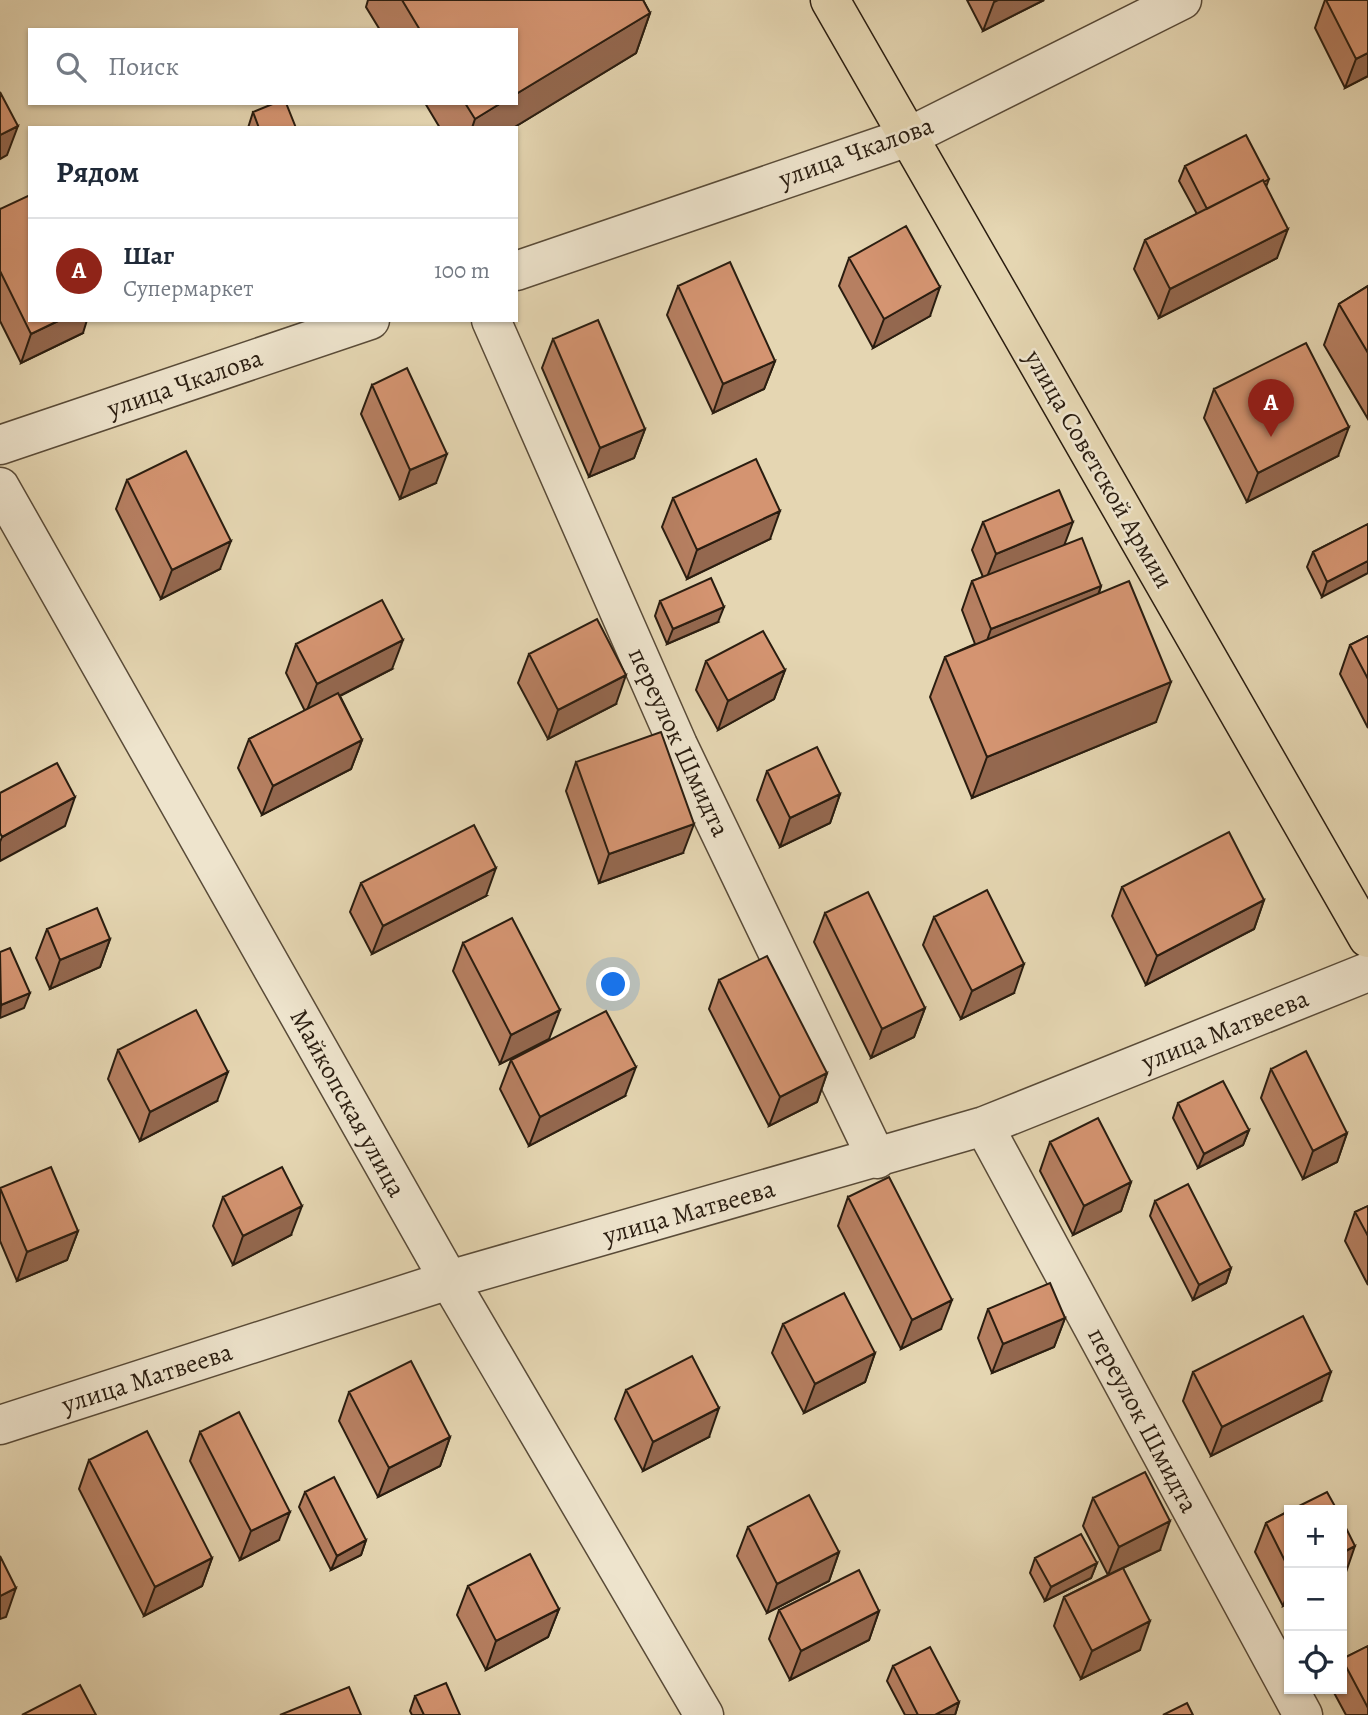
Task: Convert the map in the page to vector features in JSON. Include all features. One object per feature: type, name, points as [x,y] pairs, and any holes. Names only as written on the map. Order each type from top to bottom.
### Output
[{"type":"main road","name":"улица Советской Армии","points":[[830,0],[1368,938]]},
{"type":"street","name":"улица Чкалова","points":[[518,270],[908,137],[1182,0]]},
{"type":"street","name":"улица Чкалова","points":[[0,445],[364,322]]},
{"type":"street","name":"переулок Шмидта","points":[[492,322],[678,746],[877,1159]]},
{"type":"street","name":"Майкопская улица","points":[[0,487],[449,1280],[704,1715]]},
{"type":"street","name":"улица Матвеева","points":[[0,1425],[449,1280],[877,1159],[984,1126],[1368,972]]},
{"type":"street","name":"переулок Шмидта","points":[[984,1126],[1303,1715]]},
{"type":"building","points":[[402,0],[643,0],[650,13],[518,93],[518,28],[419,28]]},
{"type":"building","points":[[1326,0],[1368,0],[1368,53],[1356,59]]},
{"type":"building","points":[[0,92],[18,126],[0,135]]},
{"type":"building","points":[[270,105],[287,105],[295,126],[258,126],[253,112]]},
{"type":"building","points":[[466,105],[498,105],[475,119]]},
{"type":"building","points":[[1246,135],[1269,179],[1207,209],[1185,166]]},
{"type":"building","points":[[1263,180],[1288,229],[1170,289],[1145,240]]},
{"type":"building","points":[[28,196],[28,322],[56,322],[31,334],[0,271],[0,209]]},
{"type":"building","points":[[906,226],[940,287],[884,319],[849,258]]},
{"type":"building","points":[[730,262],[775,361],[723,384],[678,286]]},
{"type":"building","points":[[1368,286],[1368,353],[1339,304]]},
{"type":"building","points":[[598,320],[645,429],[600,448],[553,339]]},
{"type":"building","points":[[1306,343],[1349,427],[1258,473],[1214,389]]},
{"type":"building","points":[[407,368],[447,454],[410,470],[372,385]]},
{"type":"building","points":[[186,451],[231,541],[172,570],[127,480]]},
{"type":"building","points":[[756,459],[780,511],[697,550],[673,498]]},
{"type":"building","points":[[1059,490],[1073,522],[996,554],[983,522]]},
{"type":"building","points":[[1368,524],[1368,561],[1327,582],[1313,552]]},
{"type":"building","points":[[1082,538],[1101,586],[991,629],[972,581]]},
{"type":"building","points":[[711,578],[724,607],[673,629],[660,601]]},
{"type":"building","points":[[1129,581],[1171,682],[987,757],[945,657]]},
{"type":"building","points":[[382,600],[403,640],[317,684],[296,644]]},
{"type":"building","points":[[597,619],[626,675],[558,710],[529,654]]},
{"type":"building","points":[[763,631],[785,670],[728,701],[706,661]]},
{"type":"building","points":[[1368,636],[1368,679],[1350,645]]},
{"type":"building","points":[[338,693],[362,740],[273,786],[249,739]]},
{"type":"building","points":[[661,732],[694,824],[609,854],[576,762]]},
{"type":"building","points":[[817,747],[840,794],[790,818],[767,771]]},
{"type":"building","points":[[57,763],[75,797],[2,837],[0,793]]},
{"type":"building","points":[[474,825],[496,868],[383,926],[361,883]]},
{"type":"building","points":[[1229,832],[1264,900],[1157,956],[1122,887]]},
{"type":"building","points":[[987,890],[1024,964],[972,991],[934,917]]},
{"type":"building","points":[[868,892],[925,1008],[882,1029],[825,913]]},
{"type":"building","points":[[97,908],[110,939],[60,960],[47,929]]},
{"type":"building","points":[[512,918],[560,1010],[511,1035],[463,943]]},
{"type":"building","points":[[10,948],[30,993],[1,1005],[0,952]]},
{"type":"building","points":[[767,956],[827,1073],[780,1097],[719,980]]},
{"type":"building","points":[[196,1010],[228,1072],[150,1112],[118,1050]]},
{"type":"building","points":[[606,1011],[636,1067],[540,1117],[511,1060]]},
{"type":"building","points":[[1306,1051],[1347,1133],[1313,1151],[1271,1069]]},
{"type":"building","points":[[1223,1081],[1249,1130],[1204,1154],[1178,1103]]},
{"type":"building","points":[[1098,1118],[1131,1182],[1084,1206],[1050,1142]]},
{"type":"building","points":[[51,1167],[78,1231],[27,1252],[0,1188]]},
{"type":"building","points":[[282,1167],[302,1206],[243,1236],[223,1197]]},
{"type":"building","points":[[889,1177],[952,1300],[912,1320],[848,1197]]},
{"type":"building","points":[[1188,1184],[1231,1268],[1199,1285],[1155,1201]]},
{"type":"building","points":[[1368,1206],[1368,1236],[1355,1212]]},
{"type":"building","points":[[1050,1283],[1065,1318],[1003,1344],[988,1309]]},
{"type":"building","points":[[844,1293],[875,1353],[815,1384],[783,1324]]},
{"type":"building","points":[[1303,1316],[1331,1372],[1222,1427],[1193,1372]]},
{"type":"building","points":[[692,1356],[719,1408],[653,1442],[626,1390]]},
{"type":"building","points":[[411,1361],[450,1437],[389,1468],[349,1392]]},
{"type":"building","points":[[239,1412],[290,1512],[251,1531],[200,1432]]},
{"type":"building","points":[[147,1431],[212,1558],[155,1587],[89,1460]]},
{"type":"building","points":[[1145,1472],[1170,1521],[1119,1547],[1093,1498]]},
{"type":"building","points":[[334,1477],[366,1540],[337,1556],[305,1492]]},
{"type":"building","points":[[1327,1492],[1334,1505],[1301,1505]]},
{"type":"building","points":[[809,1495],[839,1552],[777,1584],[748,1527]]},
{"type":"building","points":[[1284,1514],[1284,1559],[1266,1523]]},
{"type":"building","points":[[1347,1530],[1355,1546],[1347,1550]]},
{"type":"building","points":[[1081,1534],[1097,1563],[1051,1587],[1035,1558]]},
{"type":"building","points":[[530,1554],[559,1609],[496,1641],[468,1586]]},
{"type":"building","points":[[0,1556],[16,1588],[0,1596]]},
{"type":"building","points":[[1123,1568],[1150,1621],[1092,1651],[1064,1597]]},
{"type":"building","points":[[859,1570],[879,1611],[801,1651],[779,1610]]},
{"type":"building","points":[[1368,1646],[1368,1708],[1347,1668],[1347,1656]]},
{"type":"building","points":[[930,1647],[959,1702],[935,1715],[918,1715],[893,1666]]},
{"type":"building","points":[[446,1683],[460,1715],[424,1715],[415,1696]]},
{"type":"building","points":[[80,1685],[96,1715],[22,1715]]},
{"type":"building","points":[[349,1687],[361,1715],[280,1715]]},
{"type":"building","points":[[1187,1703],[1193,1715],[1163,1715]]},
{"type":"place","name":"Шаг","points":[[1271,437]]}]
